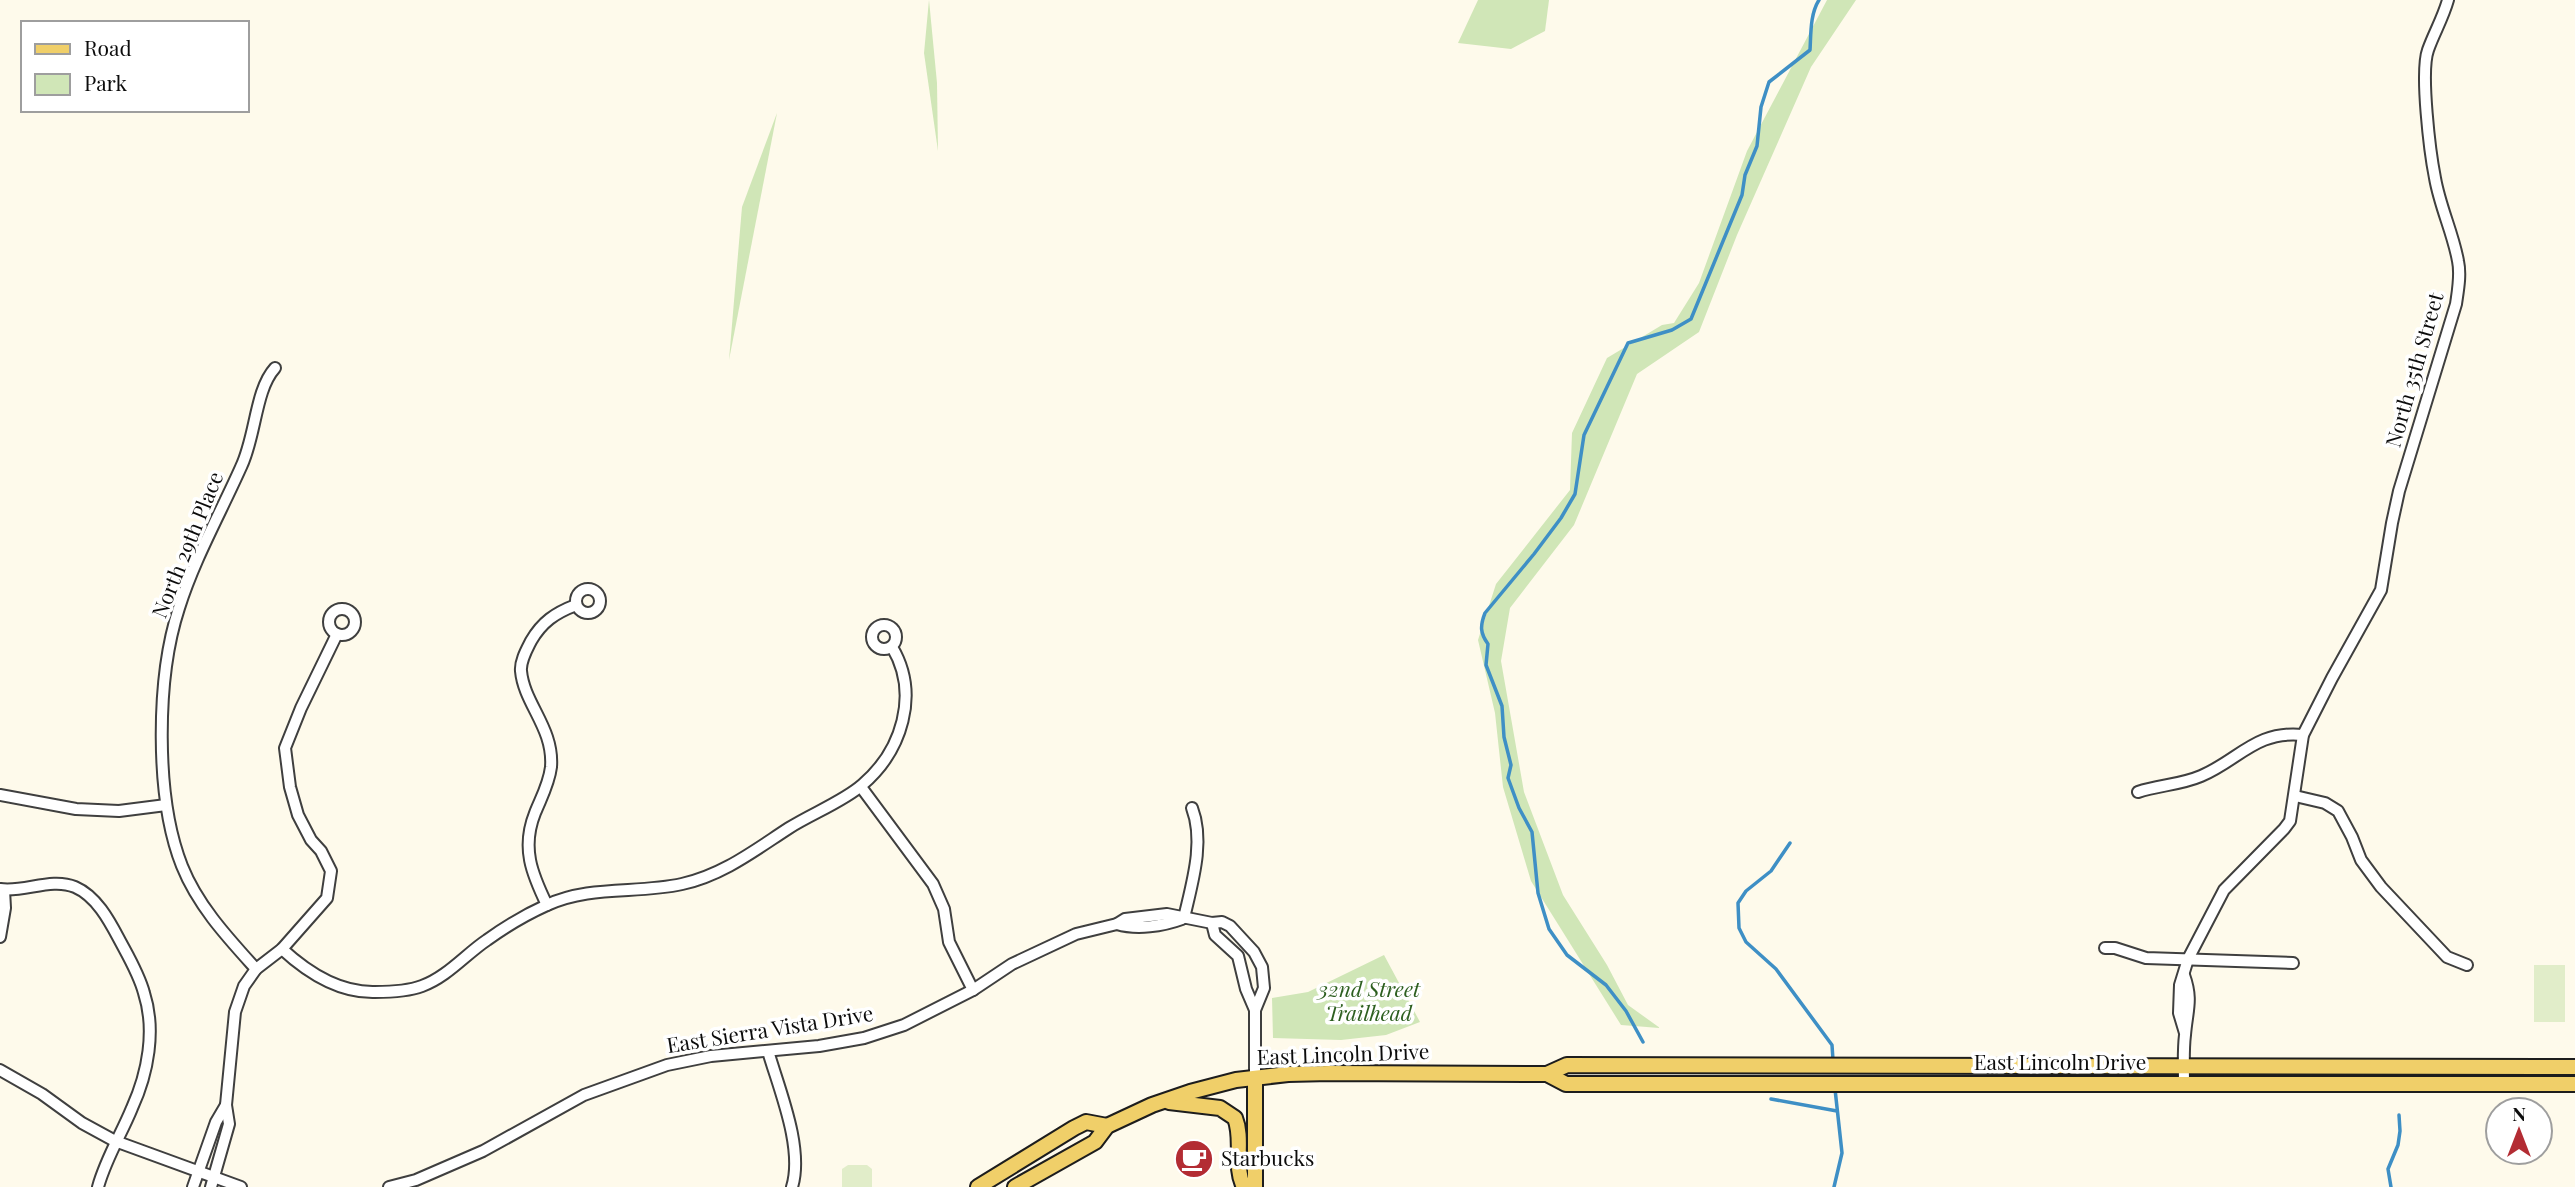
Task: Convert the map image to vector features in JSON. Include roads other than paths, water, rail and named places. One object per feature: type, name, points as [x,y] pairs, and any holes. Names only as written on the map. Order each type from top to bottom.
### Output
[{"type":"main road","name":"East Lincoln Drive","points":[[1015,1187],[1095,1142],[1107,1126],[1164,1101],[1213,1086],[1287,1074],[1547,1074],[1567,1065],[2575,1067]]},
{"type":"main road","points":[[1812,1067],[1812,1084]]},
{"type":"main road","name":"East Lincoln Drive","points":[[1547,1074],[1566,1084],[2575,1084]]},
{"type":"main road","points":[[1255,1078],[1255,1187]]},
{"type":"main road","points":[[1164,1101],[1220,1108],[1230,1113],[1238,1126],[1239,1178],[1244,1187]]},
{"type":"main road","name":"East Lincoln Drive","points":[[978,1187],[1086,1122],[1107,1126]]},
{"type":"street","name":"North 35th Street","points":[[2183,1084],[2185,1033],[2189,1014],[2188,986],[2184,975],[2188,959],[2224,890],[2290,821],[2303,735],[2381,590],[2399,491],[2456,304],[2458,261],[2440,205],[2434,176],[2427,102],[2427,52],[2444,16],[2448,0]]},
{"type":"street","name":"North 29th Place","points":[[256,969],[201,903],[182,866],[166,805],[163,694],[178,609],[251,445],[261,396],[267,377],[275,368]]},
{"type":"street","points":[[547,905],[528,859],[534,816],[547,787],[551,766],[550,749],[547,732],[539,719],[520,670],[526,650],[540,626],[558,612],[576,605]]},
{"type":"street","points":[[212,1182],[229,1124],[226,1105],[234,1012],[244,986],[256,969],[282,948],[327,898],[331,871],[298,815],[290,787],[285,748],[337,634]]},
{"type":"street","points":[[282,948],[302,967],[353,992],[408,989],[423,986],[446,972],[489,938],[547,905],[586,893],[681,884],[717,873],[809,815],[861,787],[882,765],[900,730],[904,712],[905,684],[902,668],[892,647]]},
{"type":"street","points":[[2138,792],[2178,785],[2203,775],[2240,751],[2265,739],[2284,733],[2303,735]]},
{"type":"street","points":[[861,787],[933,884],[944,909],[949,942],[973,990]]},
{"type":"street","points":[[0,795],[76,810],[119,811],[166,805]]},
{"type":"street","points":[[2295,796],[2325,803],[2338,811],[2361,860],[2381,887],[2447,957],[2467,965]]},
{"type":"street","points":[[1184,918],[1196,857],[1197,827],[1192,808]]},
{"type":"street","points":[[0,937],[5,908],[2,889],[56,884],[74,887],[92,899],[110,923],[144,992],[149,1020],[144,1075],[98,1187]]},
{"type":"street","name":"East Sierra Vista Drive","points":[[389,1187],[416,1180],[463,1160],[584,1096],[667,1065],[710,1056],[819,1046],[864,1038],[904,1025],[973,990],[1012,964],[1076,934],[1117,924],[1127,927],[1167,924],[1184,918],[1222,922],[1243,938],[1262,967],[1264,988],[1255,1010],[1255,1078]]},
{"type":"street","name":"East Sierra Vista Drive","points":[[1212,923],[1215,935],[1238,956],[1246,989],[1255,1010]]},
{"type":"street","points":[[1231,948],[1243,938]]},
{"type":"street","points":[[2105,948],[2115,948],[2146,958],[2293,963]]},
{"type":"street","points":[[768,1051],[791,1133],[794,1151],[793,1187]]},
{"type":"street","points":[[0,1070],[115,1141],[200,1173],[212,1182],[241,1187]]},
{"type":"street","points":[[193,1187],[216,1122],[226,1105]]},
{"type":"waterway","points":[[1643,1042],[1626,1011],[1606,985],[1567,955],[1549,929],[1538,893],[1532,832],[1519,808],[1508,778],[1511,765],[1504,737],[1502,706],[1486,665],[1488,644],[1482,633],[1482,622],[1485,613],[1534,554],[1575,494],[1584,435],[1628,343],[1672,330],[1691,319],[1742,195],[1745,175],[1757,146],[1761,107],[1769,82],[1810,50],[1812,18],[1819,0]]},
{"type":"waterway","points":[[1790,843],[1771,871],[1746,891],[1738,903],[1739,928],[1746,942],[1776,969],[1832,1045],[1833,1060]]},
{"type":"waterway","points":[[1834,1187],[1842,1153],[1835,1089]]},
{"type":"waterway","points":[[1771,1099],[1837,1111]]},
{"type":"waterway","points":[[2391,1187],[2388,1169],[2398,1145],[2399,1115]]},
{"type":"place","name":"Starbucks","points":[[1194,1159]]},
{"type":"park label","name":"32nd Street Trailhead","points":[[1369,1002]]}]
